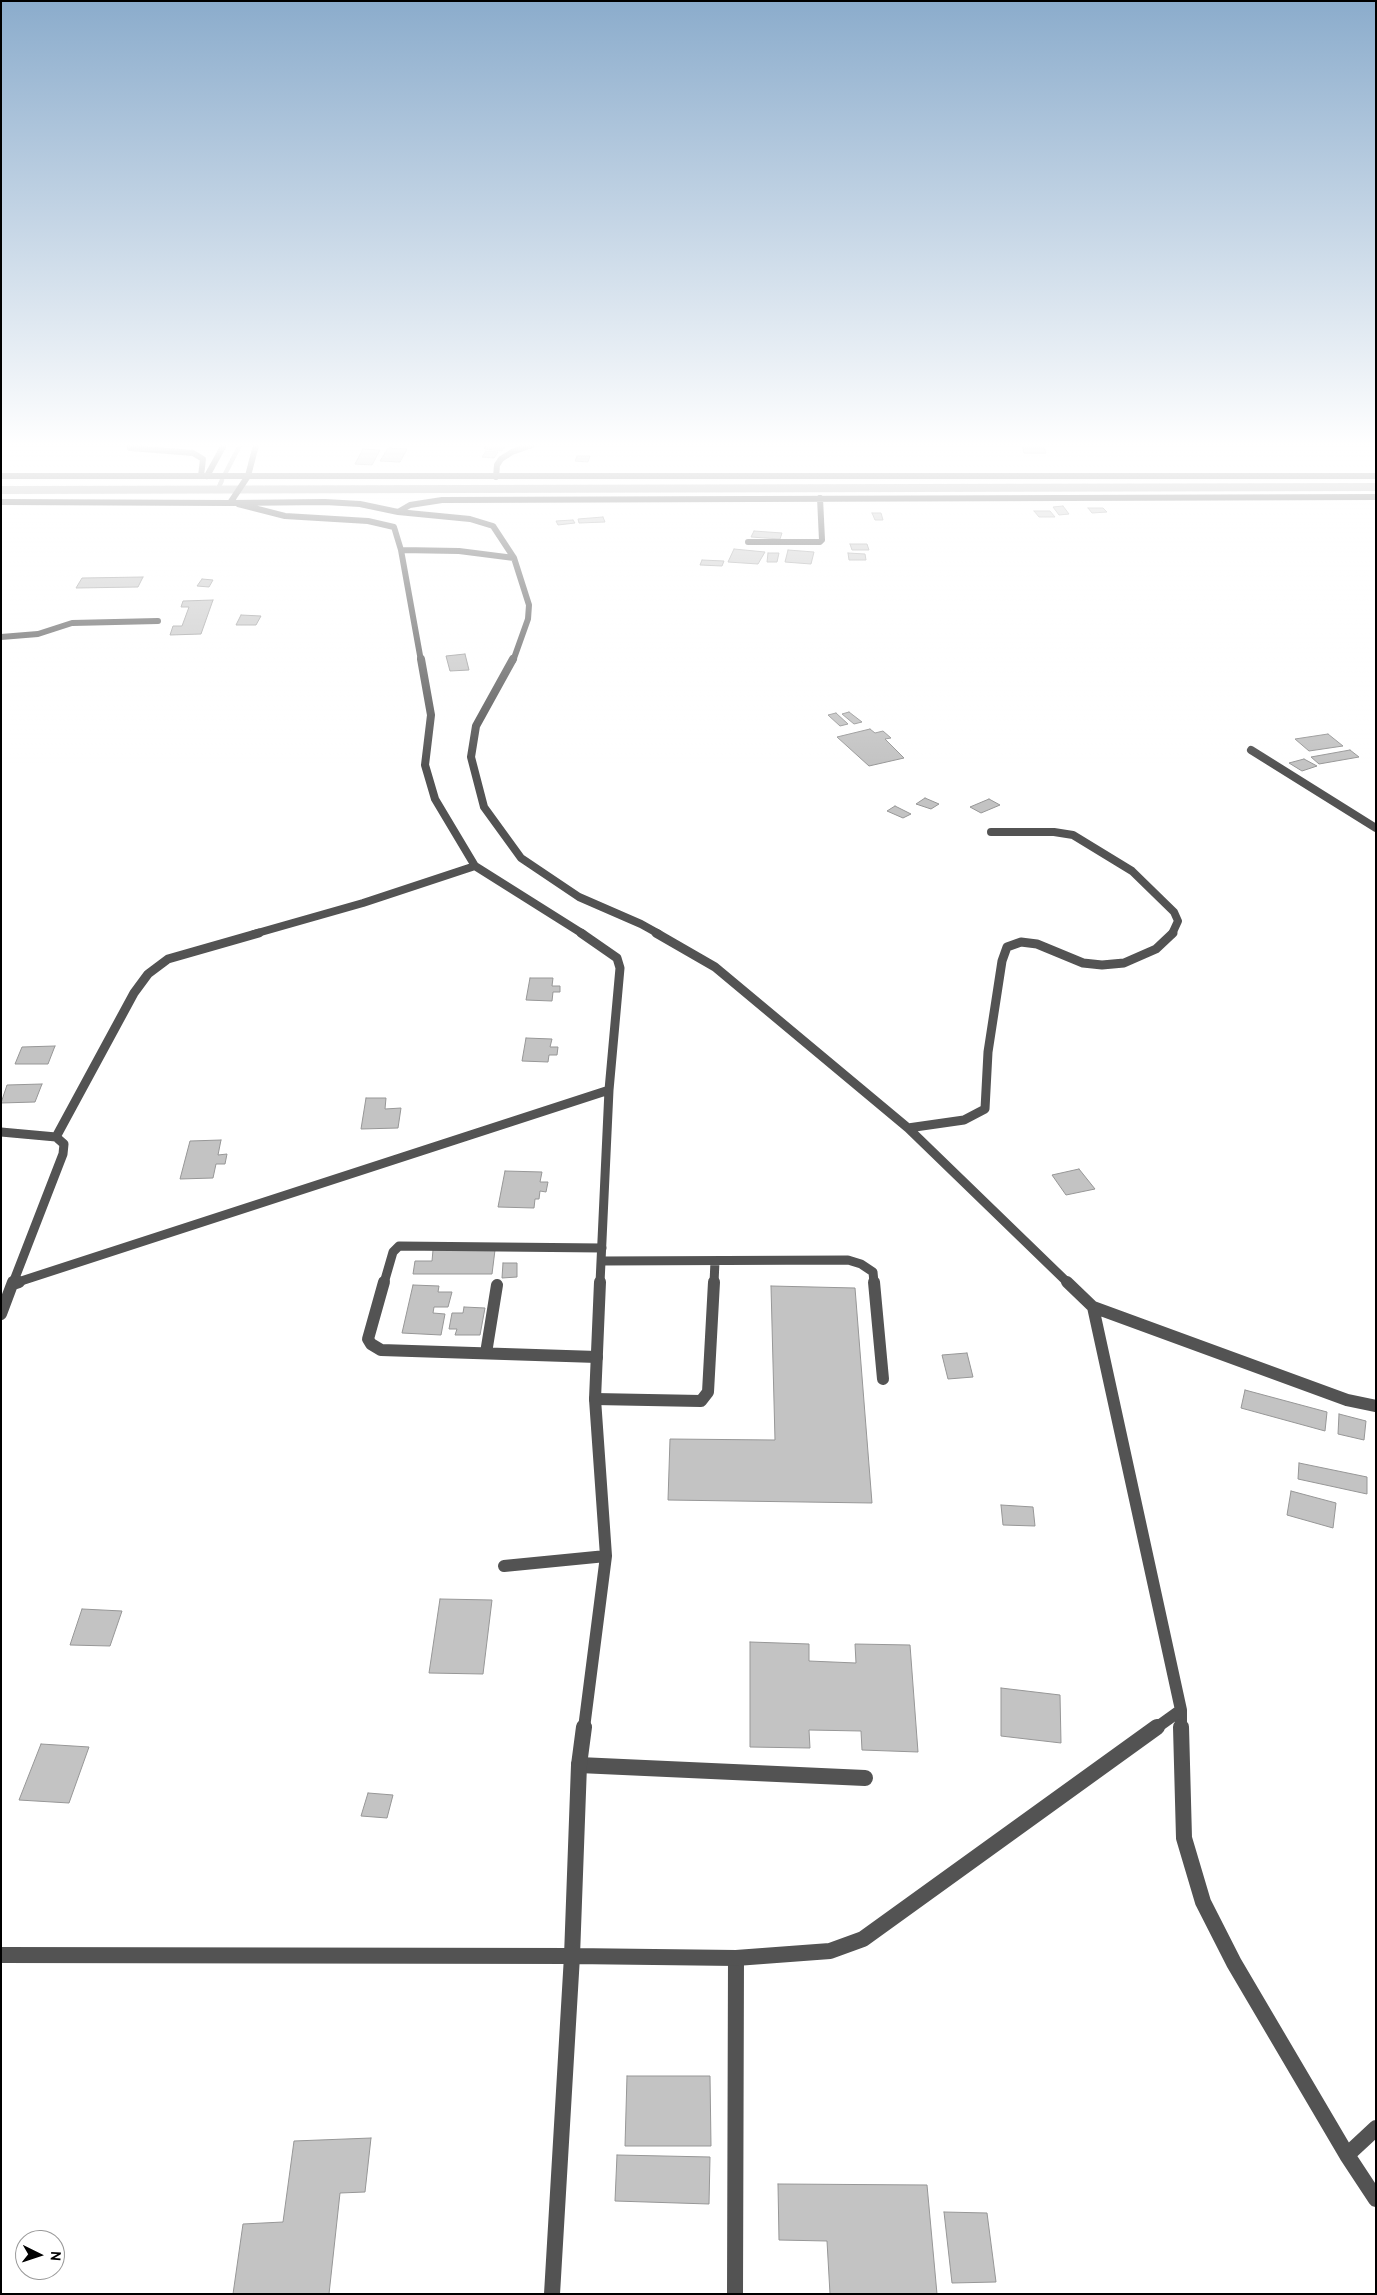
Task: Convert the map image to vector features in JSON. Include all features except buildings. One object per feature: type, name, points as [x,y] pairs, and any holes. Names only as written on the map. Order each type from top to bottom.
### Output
[{"type":"street","points":[[400,552],[431,715],[425,764],[434,799],[475,866],[606,949],[617,958],[620,968],[609,1090],[595,1399],[606,1556],[579,1765],[572,1956],[552,2294]]},
{"type":"street","points":[[460,552],[514,558]]},
{"type":"street","points":[[510,552],[514,558],[529,605],[528,619],[509,670],[476,726],[471,757],[484,807],[521,858],[579,897],[641,924],[715,967],[908,1128],[1093,1307],[1346,1400],[1376,1406]]},
{"type":"street","points":[[1,637],[38,634],[72,623],[158,621]]},
{"type":"street","points":[[1251,750],[1376,828]]},
{"type":"street","points":[[908,1128],[964,1120],[985,1109],[988,1052],[1002,961],[1008,947],[1021,942],[1037,944],[1083,963],[1102,965],[1124,963],[1156,949],[1174,932],[1178,921],[1174,912],[1132,871],[1073,835],[1054,832],[991,832]]},
{"type":"street","points":[[56,1137],[134,993],[148,974],[168,959],[363,903],[475,866]]},
{"type":"street","points":[[13,1284],[609,1090]]},
{"type":"street","points":[[1,1132],[56,1137],[64,1144],[63,1154],[1,1314]]},
{"type":"street","points":[[597,1357],[381,1350],[372,1344],[368,1338],[393,1252],[398,1246],[602,1254],[715,1261],[848,1260],[861,1264],[874,1272],[883,1379]]},
{"type":"street","points":[[595,1399],[701,1401],[708,1392],[715,1261]]},
{"type":"street","points":[[486,1353],[497,1285]]},
{"type":"street","points":[[1093,1307],[1181,1710],[1184,1838],[1203,1902],[1234,1963],[1347,2155],[1376,2199]]},
{"type":"street","points":[[504,1566],[606,1556]]},
{"type":"street","points":[[1,1955],[736,1958],[830,1951],[863,1939],[1181,1710]]},
{"type":"street","points":[[579,1765],[865,1778]]},
{"type":"street","points":[[735,2294],[736,1958]]},
{"type":"street","points":[[1347,2155],[1376,2128]]}]
